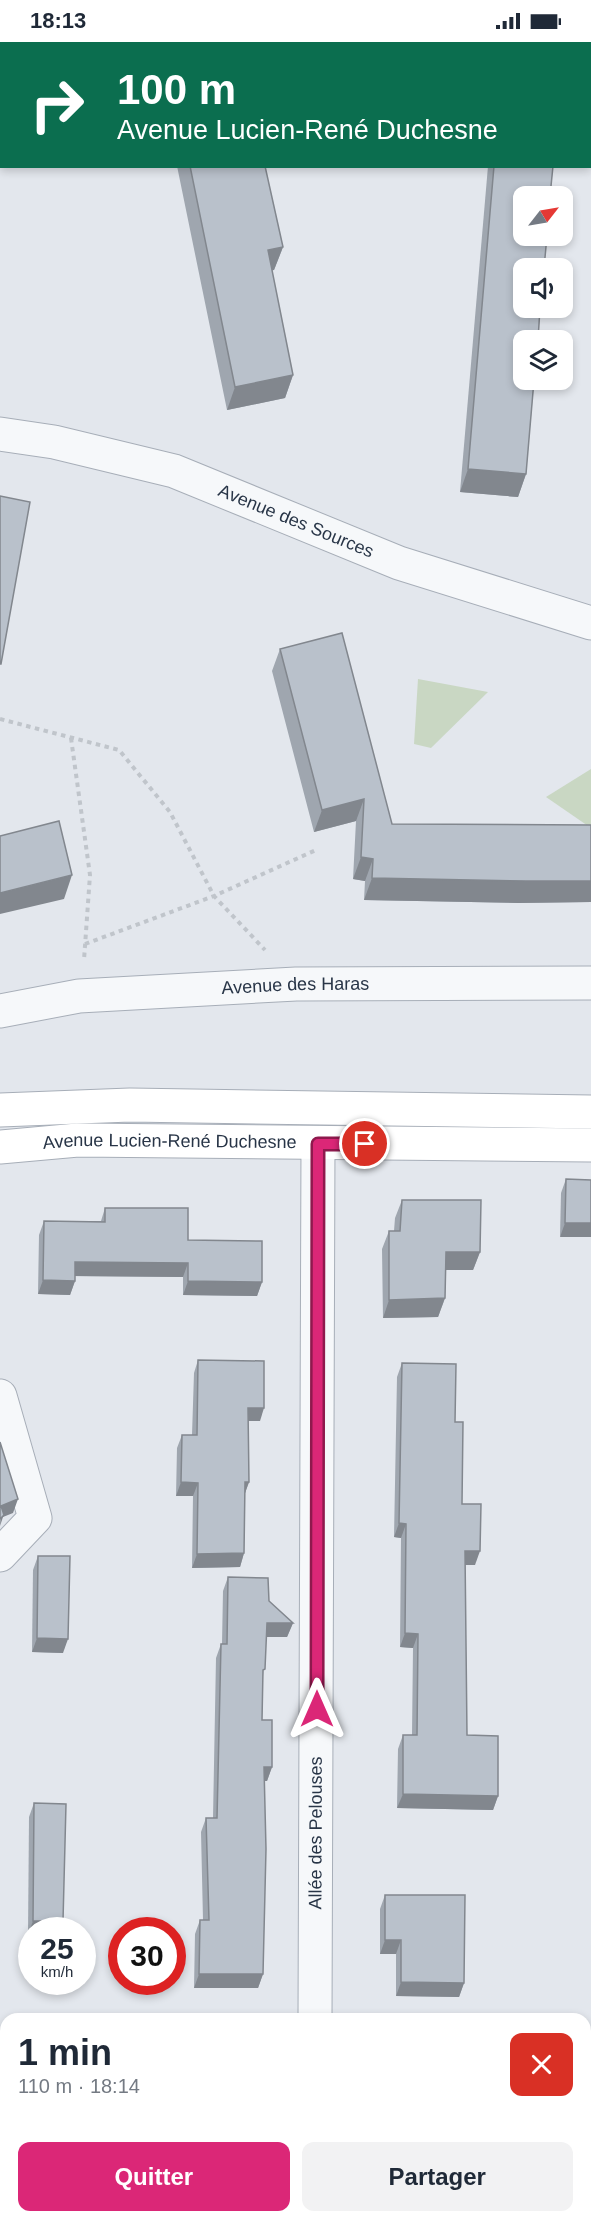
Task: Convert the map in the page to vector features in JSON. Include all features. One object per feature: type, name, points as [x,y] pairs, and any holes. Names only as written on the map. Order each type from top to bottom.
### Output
[{"type":"main road","name":"Avenue Lucien-René Duchesne","points":[[0,1110],[130,1105],[591,1112]]},
{"type":"main road","name":"Avenue Lucien-René Duchesne","points":[[0,1147],[78,1140],[591,1145]]},
{"type":"street","name":"Avenue des Sources","points":[[0,434],[54,442],[174,471],[399,563],[591,623]]},
{"type":"street","name":"Avenue des Haras","points":[[0,1011],[79,996],[296,984],[591,983]]},
{"type":"street","name":"Allée des Pelouses","points":[[315,2013],[318,1144]]},
{"type":"street","points":[[0,1396],[35,1518],[0,1555]]},
{"type":"path","points":[[0,719],[119,750],[170,812],[214,896],[296,984]]},
{"type":"path","points":[[72,738],[90,875],[86,944],[79,996]]},
{"type":"path","points":[[86,944],[214,896],[316,850]]},
{"type":"green space","points":[[418,679],[488,692],[431,748],[414,744]]},
{"type":"green space","points":[[591,769],[591,828],[546,797]]},
{"type":"building","points":[[190,168],[265,168],[283,247],[268,250],[293,375],[235,387]]},
{"type":"building","points":[[494,168],[553,168],[551,186],[513,186],[513,246],[546,246],[545,258],[513,258],[513,318],[539,318],[539,330],[513,330],[513,390],[533,390],[526,474],[468,469]]},
{"type":"building","points":[[0,496],[30,502],[1,664],[0,664]]},
{"type":"building","points":[[342,633],[392,824],[591,825],[591,881],[372,878],[373,859],[361,857],[364,799],[322,810],[280,649]]},
{"type":"building","points":[[59,821],[72,875],[0,893],[0,836]]},
{"type":"building","points":[[566,1179],[591,1180],[591,1223],[565,1223]]},
{"type":"building","points":[[402,1200],[481,1200],[480,1252],[446,1252],[445,1298],[389,1300],[389,1231],[400,1231]]},
{"type":"building","points":[[105,1208],[188,1208],[188,1240],[262,1241],[262,1282],[188,1281],[188,1263],[75,1262],[75,1281],[43,1280],[44,1221],[105,1222]]},
{"type":"building","points":[[198,1360],[264,1361],[264,1408],[248,1408],[249,1482],[245,1482],[244,1553],[197,1554],[198,1483],[181,1482],[182,1435],[197,1435]]},
{"type":"building","points":[[402,1363],[456,1364],[455,1422],[463,1422],[462,1504],[481,1504],[480,1551],[465,1551],[467,1735],[498,1736],[498,1796],[403,1794],[403,1735],[417,1735],[418,1634],[405,1633],[406,1524],[399,1523]]},
{"type":"building","points":[[0,1442],[18,1499],[1,1506],[4,1515],[0,1519]]},
{"type":"building","points":[[38,1556],[70,1556],[68,1639],[37,1638]]},
{"type":"building","points":[[228,1577],[268,1578],[269,1601],[293,1623],[267,1623],[262,1720],[272,1720],[272,1767],[264,1767],[266,1849],[263,1974],[199,1974],[200,1920],[209,1920],[206,1818],[217,1818],[221,1644],[227,1644]]},
{"type":"building","points":[[34,1803],[66,1804],[63,1917],[33,1917]]},
{"type":"building","points":[[385,1895],[465,1895],[464,1983],[401,1982],[401,1940],[385,1940]]},
{"type":"route","points":[[317,1709],[320,1185],[318,1144],[365,1144]]}]
